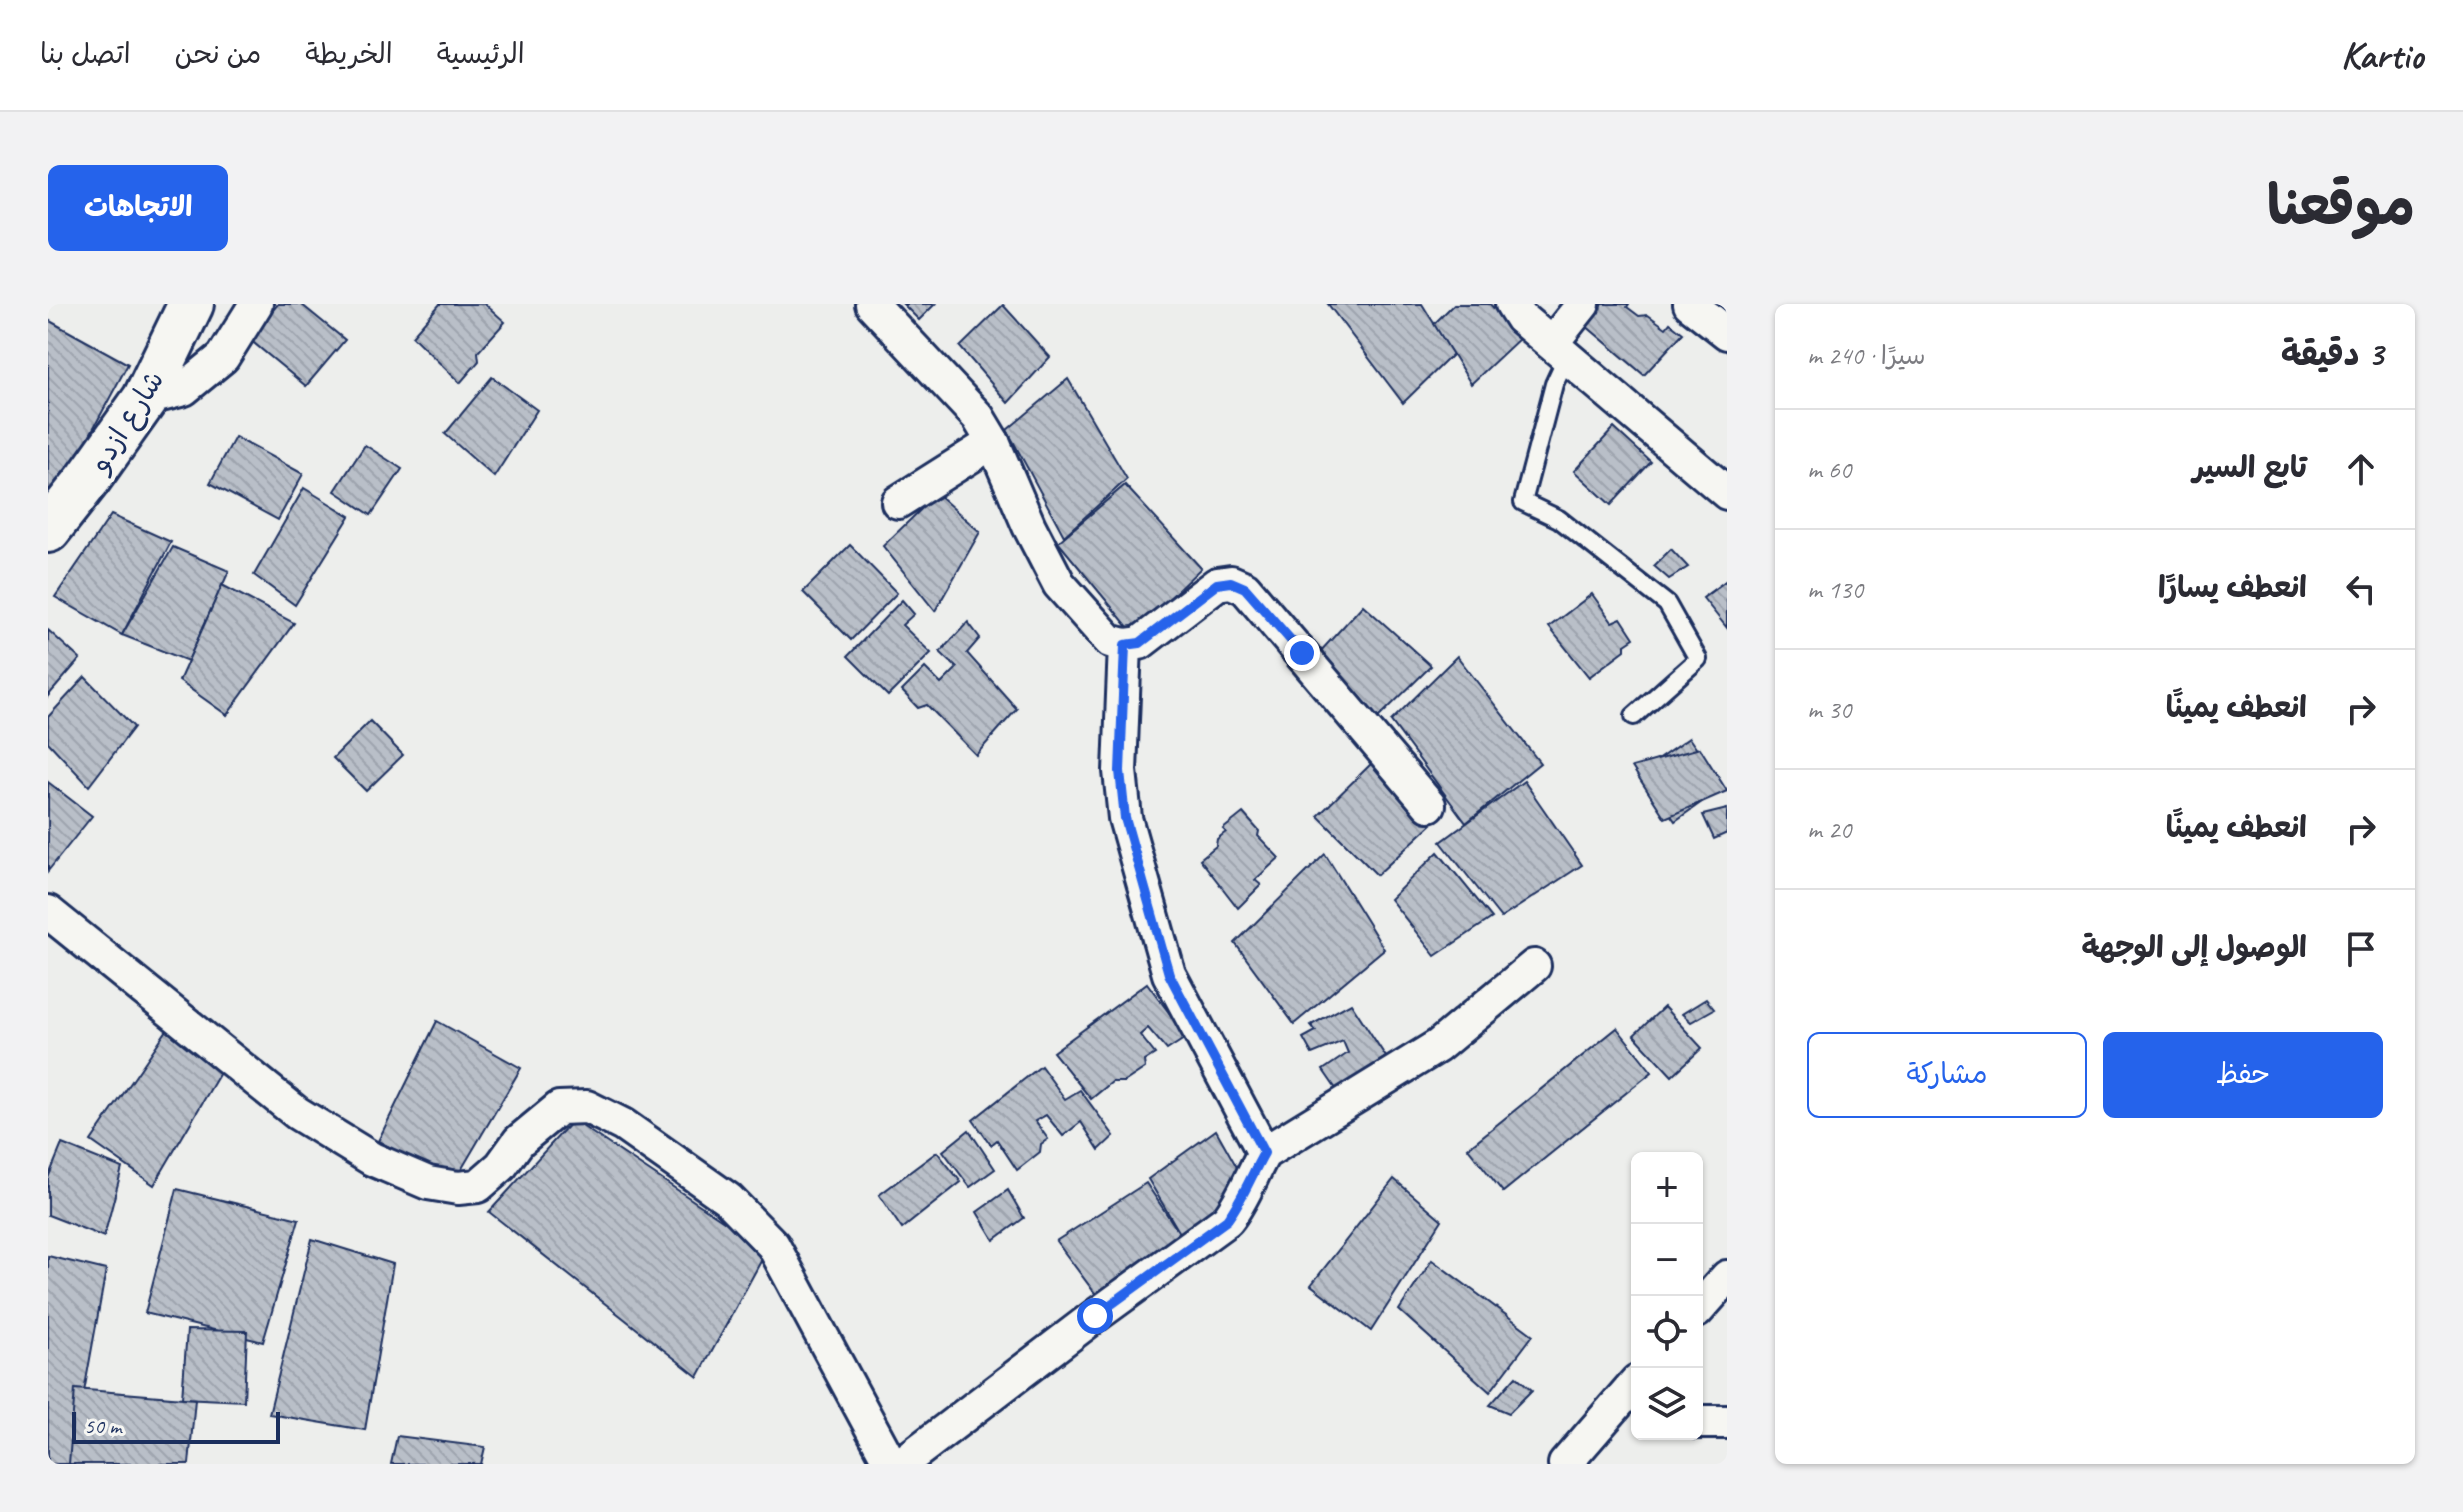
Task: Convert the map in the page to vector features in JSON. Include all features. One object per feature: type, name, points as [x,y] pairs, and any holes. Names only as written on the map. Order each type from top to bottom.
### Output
[{"type":"main road","name":"شارع ازدو","points":[[48,530],[145,399],[191,304]]},
{"type":"street","points":[[145,399],[184,389],[223,357],[256,304]]},
{"type":"street","points":[[872,304],[978,417],[993,442],[1029,526],[1059,584],[1110,641],[1125,645],[1140,643],[1217,584],[1231,582],[1245,588],[1429,805]]},
{"type":"street","points":[[1512,304],[1521,318],[1727,493]]},
{"type":"street","points":[[1560,349],[1583,304]]},
{"type":"street","points":[[1690,304],[1727,333]]},
{"type":"street","points":[[898,502],[993,442]]},
{"type":"street","points":[[1125,645],[1120,771],[1125,818],[1169,974],[1264,1153]]},
{"type":"street","points":[[48,912],[297,1113],[372,1159],[428,1183],[458,1188],[478,1186],[501,1166],[519,1141],[559,1108],[587,1107],[623,1125],[728,1199],[773,1245],[891,1464]]},
{"type":"street","points":[[901,1464],[1227,1220],[1239,1204],[1249,1178],[1264,1153],[1438,1046],[1534,966]]},
{"type":"street","points":[[1703,1304],[1727,1277]]},
{"type":"street","points":[[1565,1464],[1631,1388]]},
{"type":"street","points":[[1703,1422],[1727,1422]]},
{"type":"lane","points":[[1560,349],[1523,502],[1559,519],[1667,604],[1698,659],[1634,716]]},
{"type":"building","points":[[278,304],[301,304],[345,340],[306,386],[249,339]]},
{"type":"building","points":[[440,304],[485,304],[505,322],[478,352],[479,361],[460,383],[412,336]]},
{"type":"building","points":[[903,304],[935,304],[919,320]]},
{"type":"building","points":[[1328,304],[1422,304],[1453,354],[1403,403]]},
{"type":"building","points":[[1454,304],[1490,304],[1520,338],[1471,384],[1434,324]]},
{"type":"building","points":[[1602,304],[1629,304],[1627,307],[1639,316],[1648,315],[1666,328],[1670,323],[1683,333],[1644,375],[1585,325]]},
{"type":"building","points":[[1003,305],[1050,357],[1008,403],[960,347]]},
{"type":"building","points":[[48,320],[128,364],[49,511],[48,510]]},
{"type":"building","points":[[492,377],[537,410],[494,477],[445,434]]},
{"type":"building","points":[[1068,379],[1127,479],[1064,536],[1007,430]]},
{"type":"building","points":[[1614,428],[1651,462],[1611,505],[1574,471]]},
{"type":"building","points":[[235,437],[303,474],[278,520],[210,483]]},
{"type":"building","points":[[365,445],[402,469],[371,515],[335,491]]},
{"type":"building","points":[[1125,485],[1201,568],[1133,633],[1058,542]]},
{"type":"building","points":[[304,488],[350,516],[295,605],[254,575]]},
{"type":"building","points":[[937,494],[980,532],[935,611],[883,546]]},
{"type":"building","points":[[111,515],[171,542],[122,635],[55,597]]},
{"type":"building","points":[[850,545],[897,593],[851,640],[803,592]]},
{"type":"building","points":[[173,547],[229,571],[188,661],[122,635]]},
{"type":"building","points":[[1671,549],[1688,567],[1669,579],[1654,566]]},
{"type":"building","points":[[1727,580],[1727,615],[1706,595]]},
{"type":"building","points":[[1727,580],[1727,628],[1703,598]]},
{"type":"building","points":[[222,585],[294,623],[227,715],[179,681]]},
{"type":"building","points":[[1592,594],[1612,622],[1621,618],[1634,638],[1625,644],[1625,650],[1589,677],[1549,627]]},
{"type":"building","points":[[902,600],[914,614],[902,625],[931,653],[888,696],[848,656]]},
{"type":"building","points":[[1363,605],[1431,666],[1375,721],[1318,654]]},
{"type":"building","points":[[968,622],[980,638],[967,653],[1017,709],[976,755],[927,705],[918,708],[902,691],[925,668],[941,684],[957,668],[940,652]]},
{"type":"building","points":[[48,630],[80,659],[48,696]]},
{"type":"building","points":[[1457,656],[1540,763],[1466,823],[1391,721]]},
{"type":"building","points":[[85,677],[134,727],[89,786],[48,742],[48,717]]},
{"type":"building","points":[[370,721],[403,755],[366,791],[333,758]]},
{"type":"building","points":[[1689,738],[1723,787],[1675,821],[1640,772]]},
{"type":"building","points":[[1700,748],[1727,791],[1665,818],[1632,767]]},
{"type":"building","points":[[1375,760],[1432,824],[1377,875],[1318,816]]},
{"type":"building","points":[[1524,781],[1582,865],[1501,918],[1441,842]]},
{"type":"building","points":[[48,782],[92,816],[48,871]]},
{"type":"building","points":[[1727,809],[1727,833],[1714,839],[1703,815]]},
{"type":"building","points":[[1243,813],[1259,831],[1258,836],[1279,858],[1255,880],[1261,885],[1238,908],[1200,859],[1216,846],[1217,839],[1226,832],[1223,829]]},
{"type":"building","points":[[1438,852],[1492,918],[1435,956],[1390,899]]},
{"type":"building","points":[[1325,854],[1384,949],[1294,1024],[1235,943]]},
{"type":"building","points":[[1147,983],[1187,1037],[1167,1050],[1148,1028],[1140,1035],[1155,1054],[1144,1061],[1145,1068],[1124,1082],[1112,1082],[1091,1099],[1053,1052]]},
{"type":"building","points":[[1706,999],[1714,1009],[1691,1022],[1682,1014]]},
{"type":"building","points":[[1351,1003],[1386,1057],[1336,1089],[1323,1070],[1348,1053],[1343,1041],[1312,1054],[1303,1038],[1316,1031],[1311,1025]]},
{"type":"building","points":[[1664,1007],[1702,1048],[1672,1076],[1634,1035]]},
{"type":"building","points":[[437,1021],[521,1068],[454,1182],[378,1141]]},
{"type":"building","points":[[169,1027],[221,1071],[154,1185],[91,1141]]},
{"type":"building","points":[[1617,1028],[1652,1072],[1503,1192],[1468,1148]]},
{"type":"building","points":[[1041,1066],[1065,1099],[1080,1090],[1114,1136],[1099,1150],[1081,1122],[1063,1136],[1046,1115],[1035,1121],[1048,1139],[1041,1144],[1040,1152],[1017,1170],[997,1140],[991,1145],[973,1120]]},
{"type":"building","points":[[573,1120],[767,1250],[698,1377],[489,1212]]},
{"type":"building","points":[[969,1130],[995,1169],[970,1187],[943,1151]]},
{"type":"building","points":[[1216,1130],[1243,1178],[1184,1240],[1148,1179]]},
{"type":"building","points":[[62,1144],[122,1168],[104,1237],[48,1215],[48,1178]]},
{"type":"building","points":[[937,1152],[961,1182],[902,1229],[879,1195]]},
{"type":"building","points":[[1394,1179],[1442,1220],[1371,1331],[1311,1285]]},
{"type":"building","points":[[1146,1183],[1184,1240],[1100,1300],[1056,1241]]},
{"type":"building","points":[[177,1189],[299,1219],[263,1342],[145,1313]]},
{"type":"building","points":[[1008,1190],[1024,1218],[994,1240],[977,1212]]},
{"type":"building","points":[[312,1239],[393,1264],[365,1430],[269,1414]]},
{"type":"building","points":[[48,1256],[106,1270],[71,1464],[48,1464]]},
{"type":"building","points":[[1432,1260],[1533,1335],[1490,1392],[1399,1310]]},
{"type":"building","points":[[187,1330],[247,1331],[244,1401],[182,1398]]},
{"type":"building","points":[[1516,1376],[1532,1390],[1509,1413],[1490,1405]]},
{"type":"building","points":[[75,1389],[195,1399],[189,1464],[69,1464]]},
{"type":"building","points":[[397,1436],[485,1447],[481,1464],[391,1464]]},
{"type":"route","points":[[1095,1316],[1227,1220],[1239,1204],[1249,1178],[1264,1153],[1169,974],[1125,818],[1120,771],[1125,645],[1140,643],[1217,584],[1231,582],[1245,588],[1302,653]]}]
